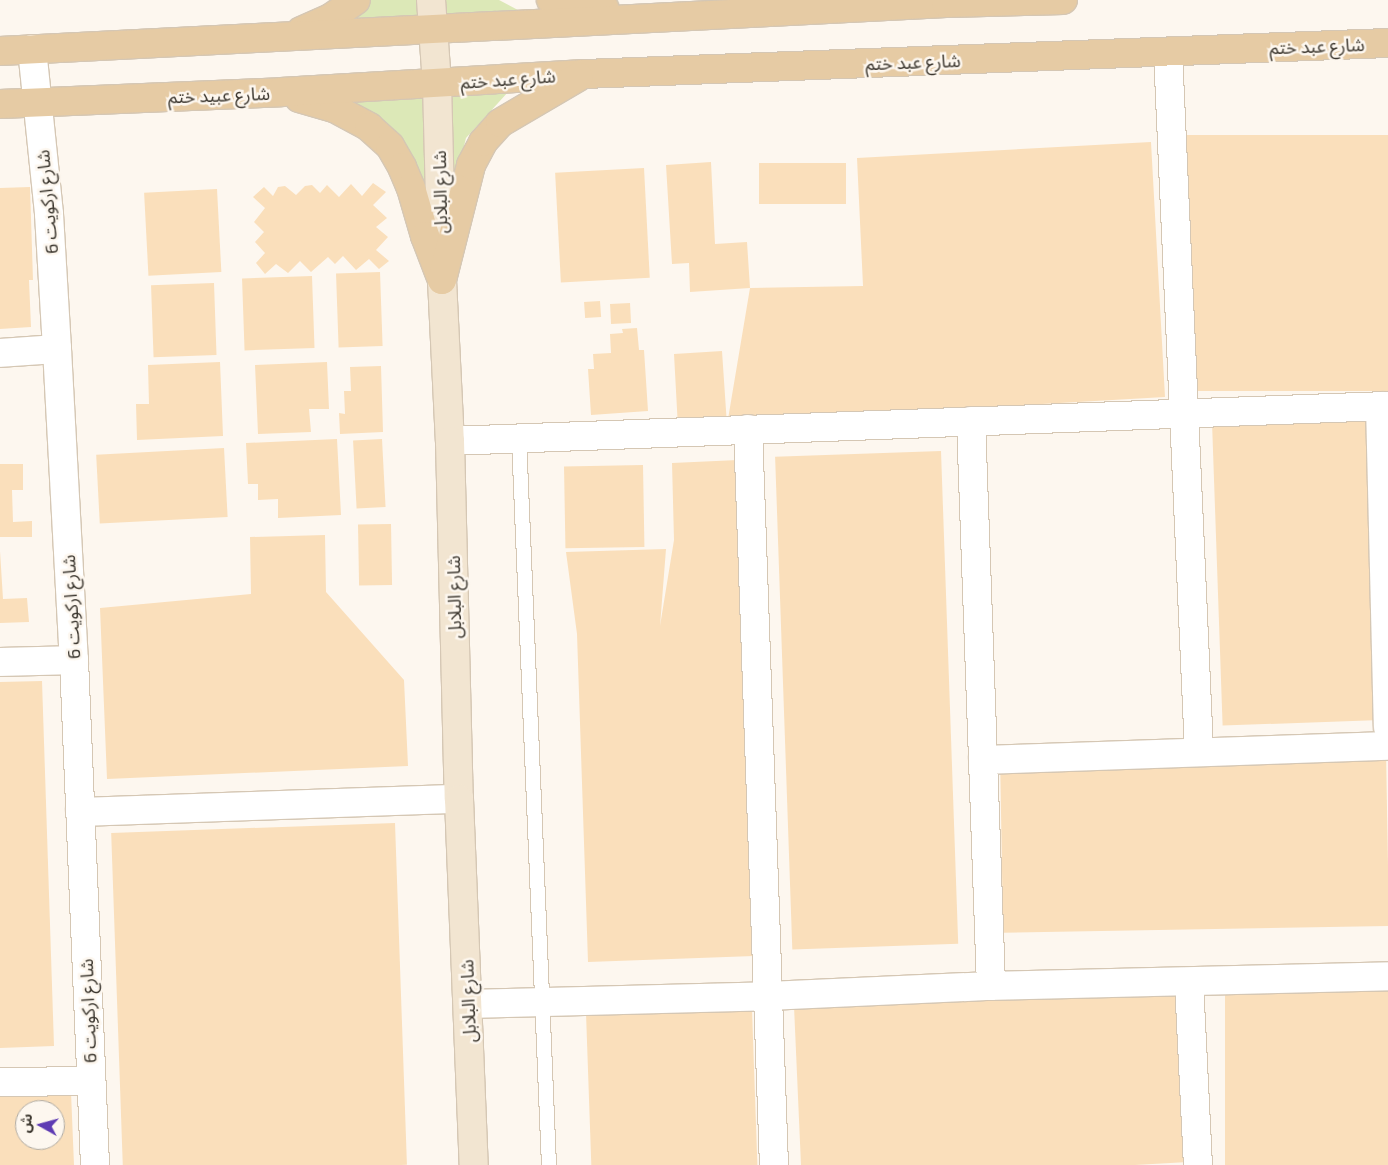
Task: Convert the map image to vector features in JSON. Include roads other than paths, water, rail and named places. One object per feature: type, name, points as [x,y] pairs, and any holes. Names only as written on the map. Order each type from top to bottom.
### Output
[{"type":"main road","points":[[280,37],[310,28],[332,17],[356,0]]},
{"type":"main road","points":[[551,0],[665,17]]},
{"type":"main road","points":[[0,51],[946,2],[1063,0]]},
{"type":"main road","name":"شارع عبد ختم","points":[[438,84],[584,74],[1388,43]]},
{"type":"main road","points":[[442,280],[471,165],[483,142],[500,123],[584,74]]},
{"type":"main road","name":"شارع عبيد ختم","points":[[0,104],[438,84]]},
{"type":"main road","points":[[281,92],[334,108],[369,127],[390,146],[411,188],[425,236],[442,280]]},
{"type":"street","name":"شارع البلابل","points":[[431,0],[438,84],[442,280],[450,441],[459,800],[474,1165]]},
{"type":"street","name":"شارع اركويت 6","points":[[32,49],[49,214],[58,349],[74,660],[95,1165]]},
{"type":"street","points":[[1168,52],[1199,752]]},
{"type":"street","points":[[0,353],[58,349]]},
{"type":"street","points":[[450,441],[1384,406],[1388,727]]},
{"type":"street","points":[[971,421],[990,986]]},
{"type":"street","points":[[748,430],[774,1165]]},
{"type":"street","points":[[0,662],[74,660]]},
{"type":"street","points":[[983,760],[1388,746]]},
{"type":"street","points":[[80,812],[459,800]]},
{"type":"street","points":[[468,1004],[768,996],[990,986],[1388,976]]},
{"type":"street","points":[[1190,982],[1198,1165]]},
{"type":"street","points":[[0,1082],[91,1081]]},
{"type":"lane","points":[[519,438],[549,1165]]}]
